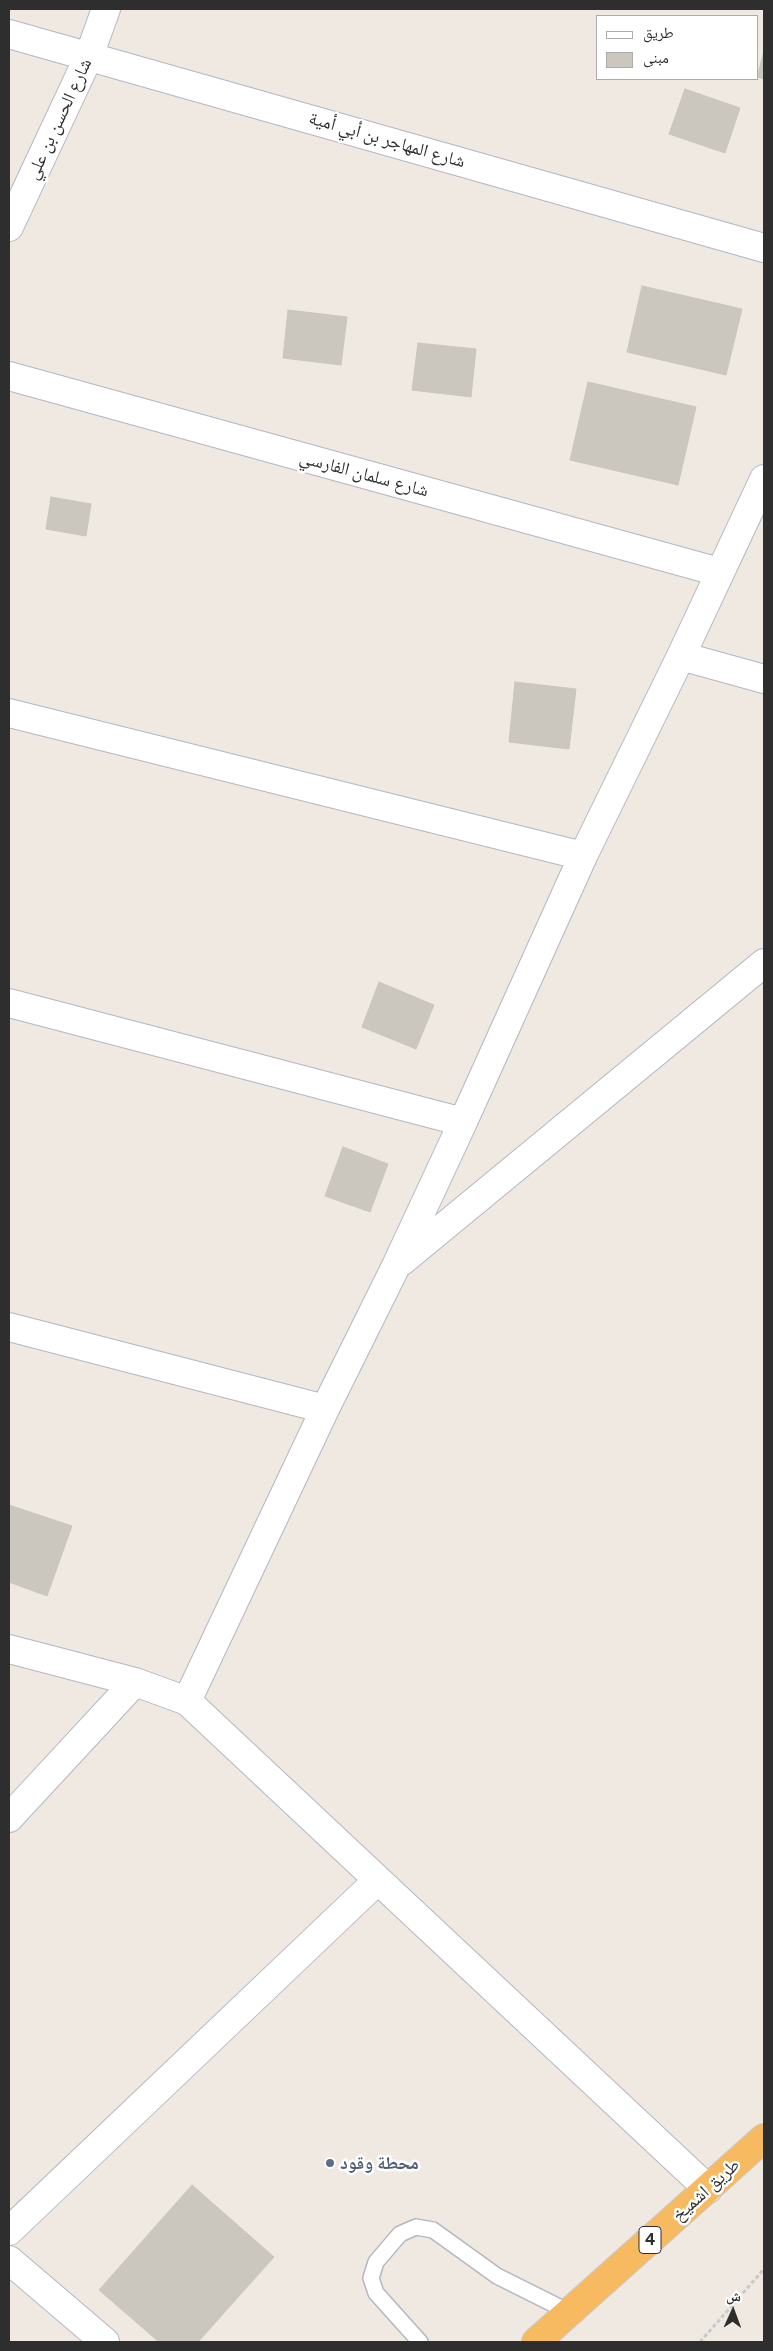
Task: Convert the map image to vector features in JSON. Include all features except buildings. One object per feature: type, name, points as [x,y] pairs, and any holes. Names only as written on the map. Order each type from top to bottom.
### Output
[{"type":"highway","name":"طريق اشميخ","points":[[536,2342],[764,2138]]},
{"type":"street","name":"شارع الحسن بن علي","points":[[9,227],[89,56],[106,9]]},
{"type":"street","name":"شارع المهاجر بن أبي أمية","points":[[9,34],[764,248]]},
{"type":"street","name":"شارع سلمان الفارسي","points":[[9,376],[720,572]]},
{"type":"street","points":[[187,1701],[325,1409],[396,1266],[583,856],[681,656],[764,479]]},
{"type":"street","points":[[681,656],[764,679]]},
{"type":"street","points":[[9,713],[583,856]]},
{"type":"street","points":[[396,1266],[764,963]]},
{"type":"street","points":[[9,1003],[463,1122]]},
{"type":"street","points":[[9,1327],[325,1409]]},
{"type":"street","points":[[9,1649],[135,1682],[187,1701],[708,2189]]},
{"type":"street","points":[[9,1818],[135,1682]]},
{"type":"street","points":[[9,2232],[378,1880]]},
{"type":"street","points":[[9,2260],[105,2342]]},
{"type":"lane","points":[[420,2342],[376,2293],[371,2278],[376,2262],[400,2234],[416,2227],[433,2230],[497,2276],[569,2312]]},
{"type":"path","points":[[700,2342],[764,2269]]},
{"type":"place","name":"محطة وقود","points":[[330,2163]]}]
